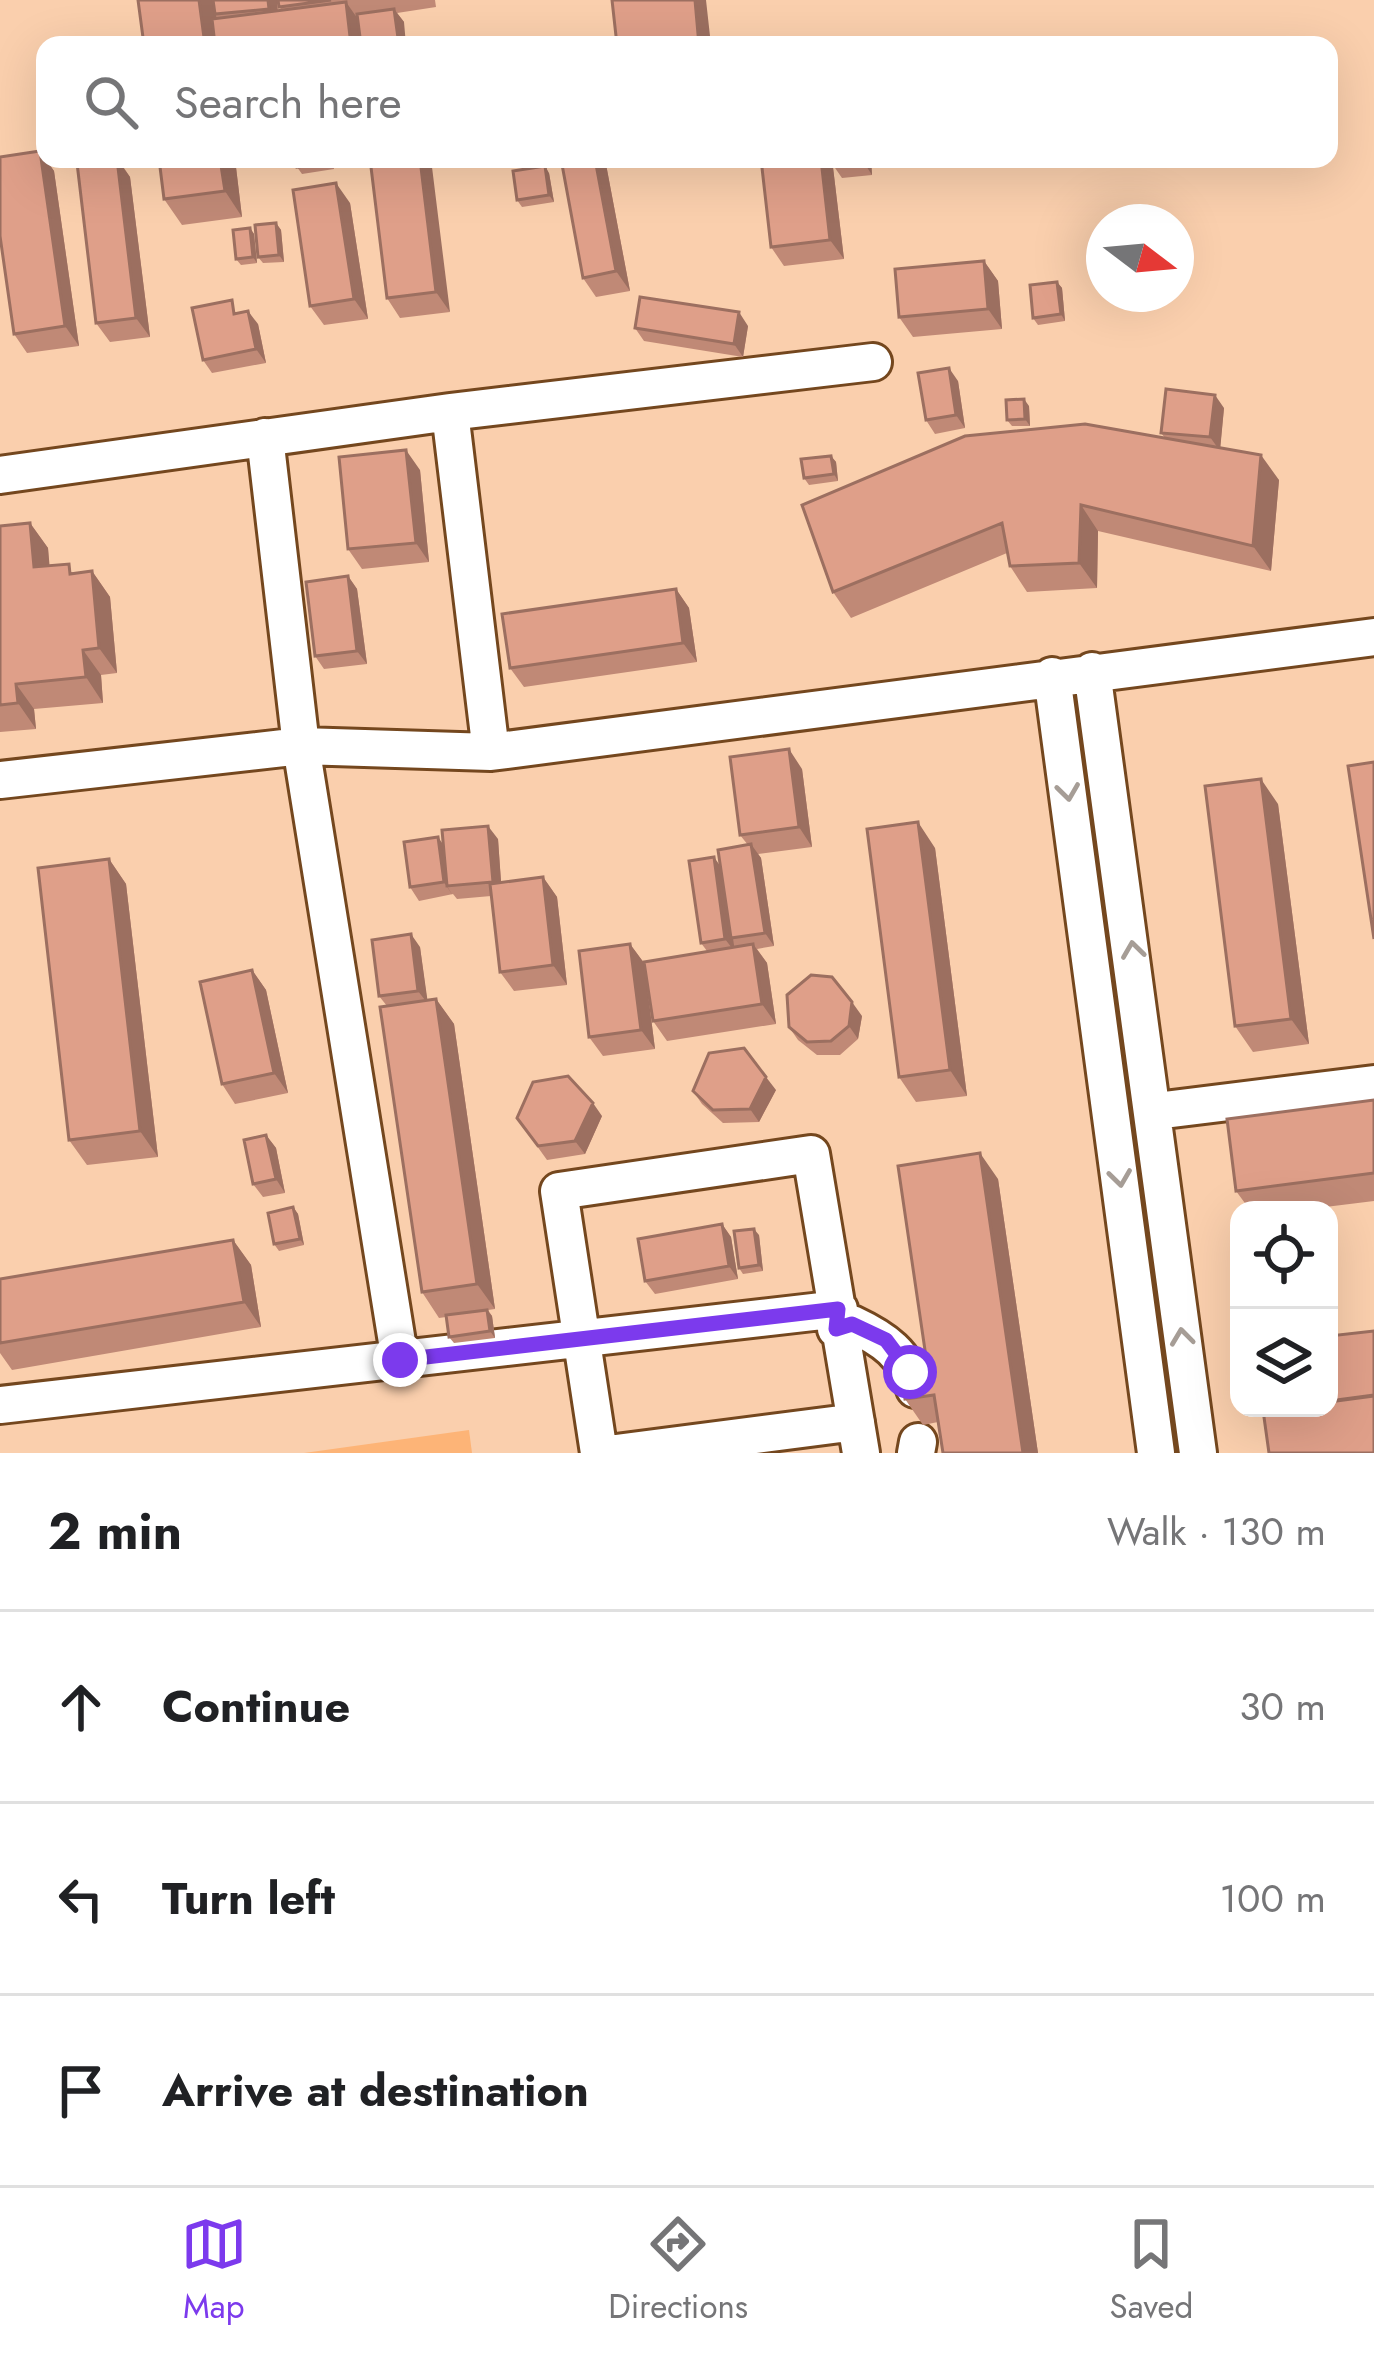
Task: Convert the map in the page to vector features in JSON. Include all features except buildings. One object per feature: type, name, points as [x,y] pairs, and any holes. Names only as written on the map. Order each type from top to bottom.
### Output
[{"type":"lane","points":[[0,475],[450,412],[873,362]]},
{"type":"lane","points":[[450,412],[490,752]]},
{"type":"lane","points":[[265,437],[301,746],[400,1360]]},
{"type":"lane","points":[[0,780],[301,746],[490,752],[1374,637]]},
{"type":"lane","points":[[1092,671],[1156,1111],[1198,1453]]},
{"type":"lane","points":[[1052,676],[1156,1453]]},
{"type":"lane","points":[[1156,1111],[1374,1084]]},
{"type":"lane","points":[[599,1453],[560,1191],[811,1154],[858,1437],[616,1453]]},
{"type":"lane","points":[[0,1405],[581,1340],[837,1319],[886,1340],[910,1372],[915,1389]]},
{"type":"shaded area","points":[[469,1430],[472,1453],[304,1453]]},
{"type":"route","points":[[400,1360],[838,1309],[836,1329],[852,1324],[886,1340],[910,1372]]}]
